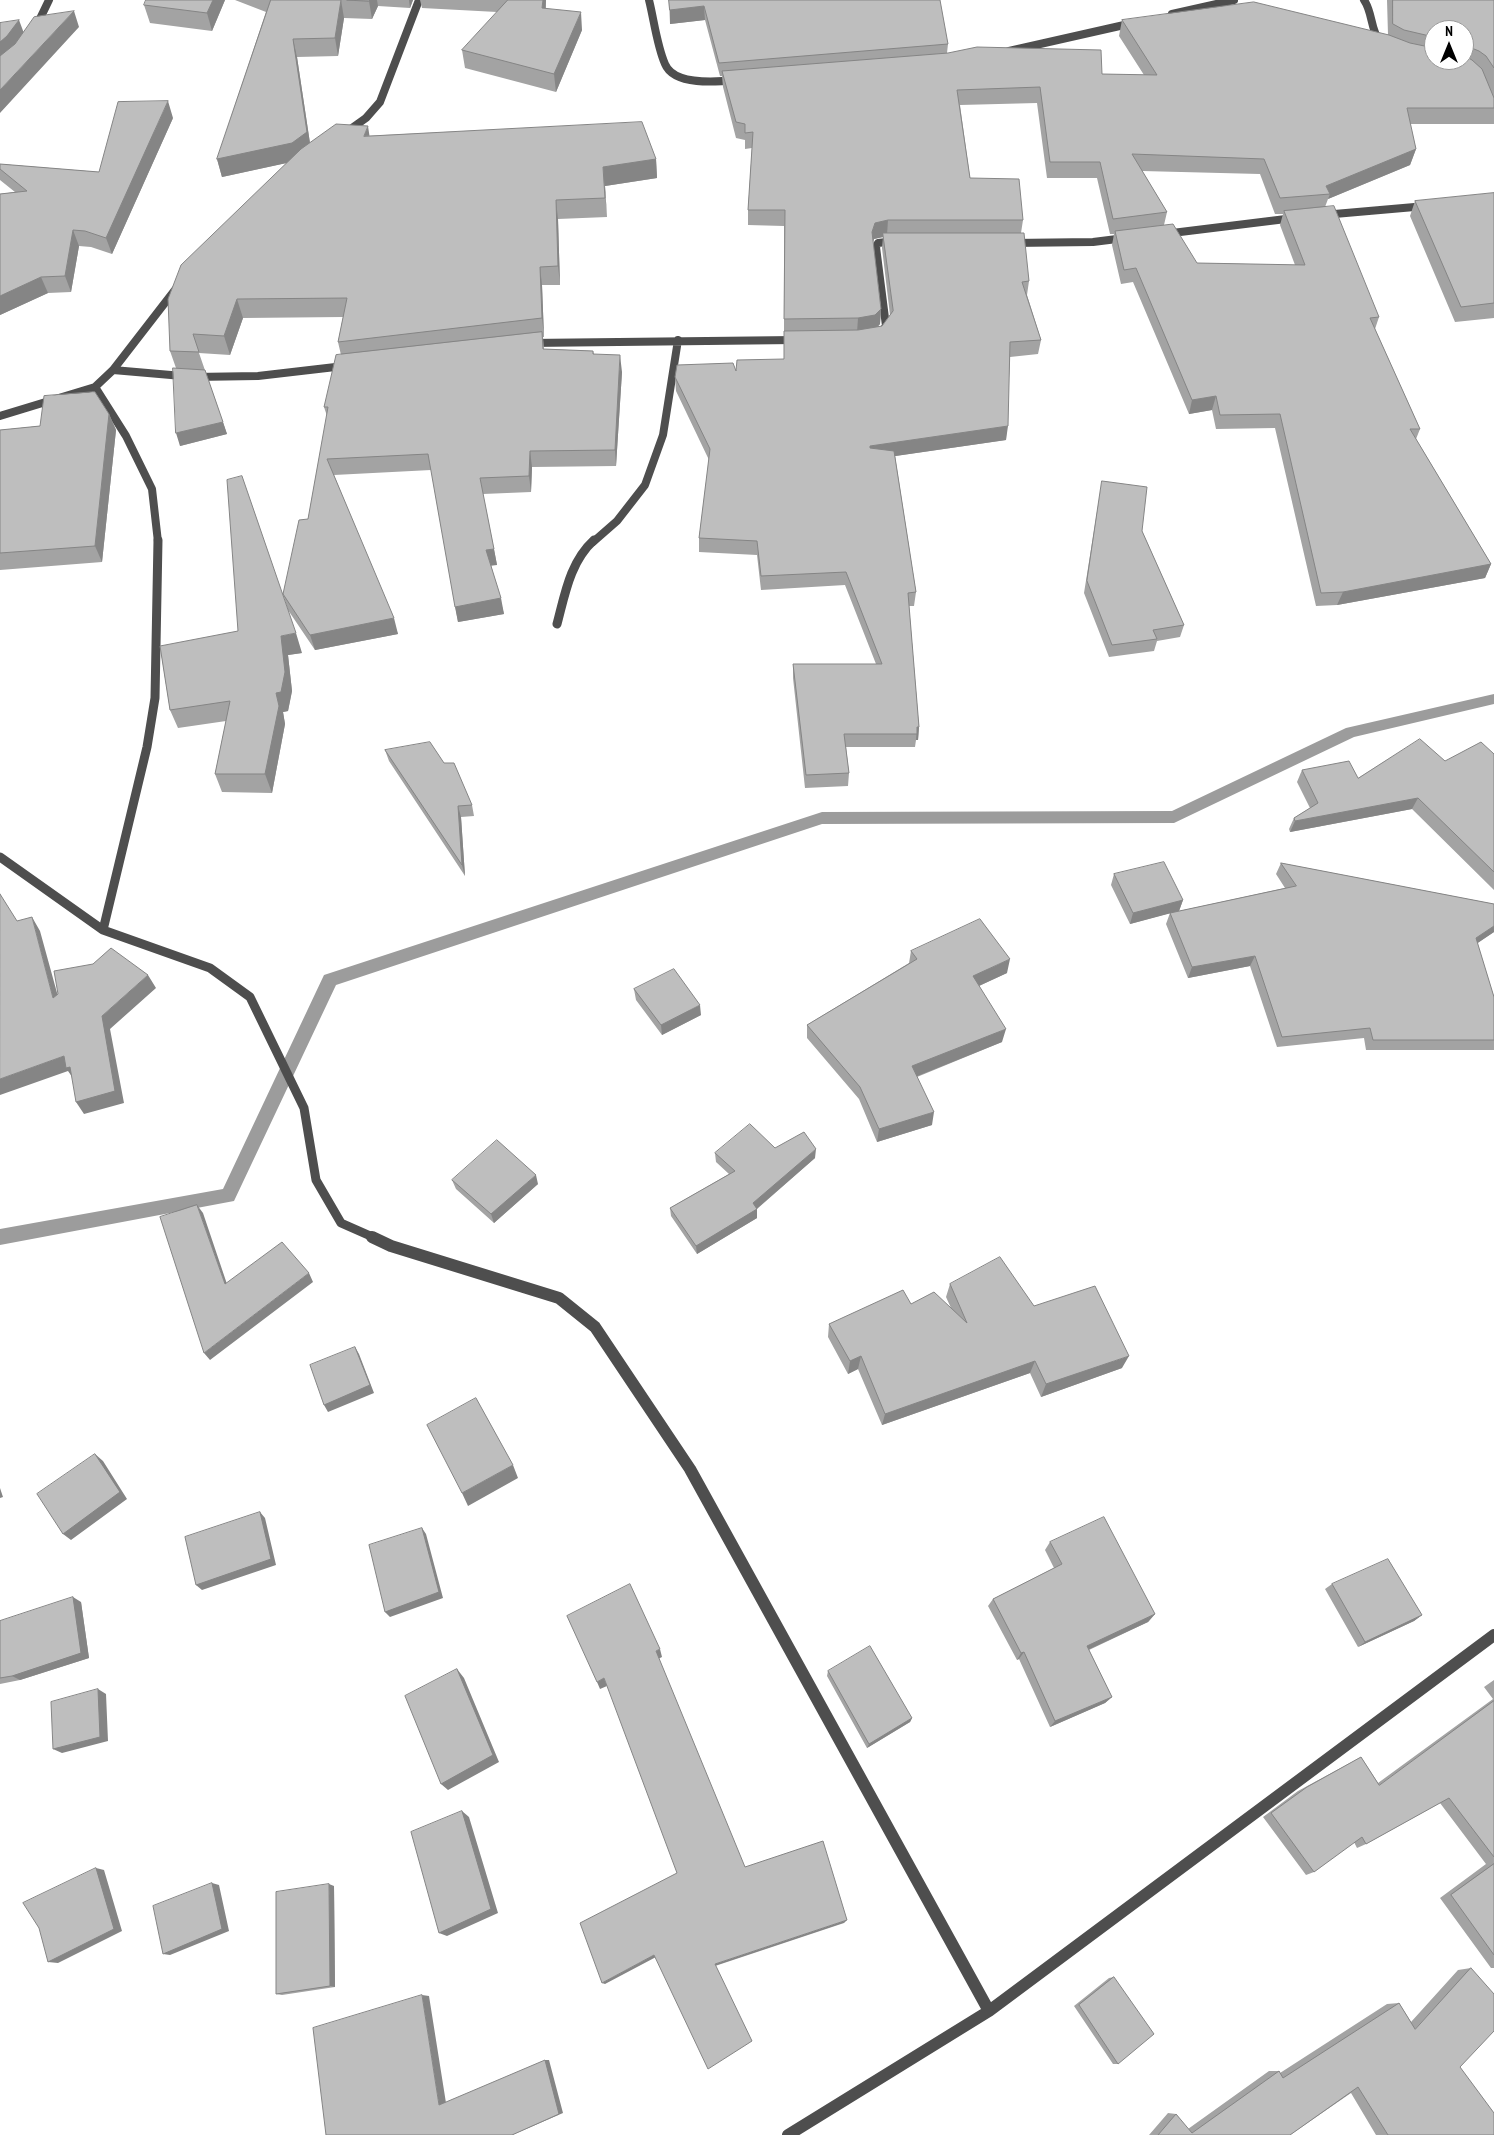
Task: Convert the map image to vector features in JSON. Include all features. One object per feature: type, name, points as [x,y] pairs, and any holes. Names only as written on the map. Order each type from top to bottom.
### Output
[{"type":"street","points":[[34,32],[49,0]]},
{"type":"street","points":[[334,140],[366,118],[380,102],[419,0]]},
{"type":"street","points":[[649,0],[665,66],[681,79],[716,82],[744,79]]},
{"type":"street","points":[[1167,15],[1234,0]]},
{"type":"street","points":[[1364,0],[1368,4],[1370,26],[1378,41],[1385,45]]},
{"type":"street","points":[[1004,52],[1138,22]]},
{"type":"street","points":[[1312,216],[1430,206]]},
{"type":"street","points":[[1158,234],[1303,217]]},
{"type":"street","points":[[1002,242],[1093,242],[1130,238]]},
{"type":"street","points":[[870,337],[877,336],[886,326],[876,247],[878,242],[906,241]]},
{"type":"street","points":[[0,416],[95,387],[112,370],[184,279]]},
{"type":"street","points":[[557,624],[572,570],[588,546],[618,521],[645,485],[663,435],[678,340]]},
{"type":"street","points":[[525,344],[567,341],[807,340]]},
{"type":"street","points":[[112,370],[194,377],[258,376],[357,364]]},
{"type":"street","points":[[95,387],[126,436],[152,490],[159,548],[155,698],[147,747],[103,930]]},
{"type":"street","points":[[0,857],[103,930],[210,968],[250,997],[304,1108],[316,1180],[341,1223],[391,1246],[559,1298],[595,1328],[690,1469],[989,2011]]},
{"type":"street","points":[[788,2135],[989,2011],[1494,1635]]},
{"type":"building","points":[[146,0],[213,0],[207,13],[144,5]]},
{"type":"building","points":[[271,0],[341,0],[335,38],[293,39],[307,132],[292,143],[217,159]]},
{"type":"building","points":[[508,0],[543,0],[542,8],[581,12],[554,74],[462,50]]},
{"type":"building","points":[[669,0],[940,0],[948,44],[719,63],[704,6],[670,10]]},
{"type":"building","points":[[1393,0],[1494,0],[1494,68],[1486,56],[1474,49],[1474,20],[1424,20],[1424,35],[1404,30],[1393,24]]},
{"type":"building","points":[[1254,2],[1389,35],[1424,46],[1424,70],[1474,70],[1474,62],[1482,69],[1494,98],[1494,108],[1407,108],[1416,149],[1326,186],[1330,194],[1280,198],[1264,159],[1132,154],[1167,212],[1113,219],[1100,162],[1050,162],[1040,87],[957,90],[970,178],[1019,179],[1023,220],[888,220],[875,223],[872,232],[881,309],[875,315],[858,318],[784,319],[785,210],[748,210],[753,132],[745,133],[745,124],[736,122],[722,71],[948,53],[977,47],[1101,50],[1102,74],[1157,75],[1122,20]]},
{"type":"building","points":[[74,11],[0,90],[0,56],[15,44],[34,17]]},
{"type":"building","points":[[19,20],[7,36],[0,42],[0,23]]},
{"type":"building","points":[[168,101],[106,238],[85,231],[73,230],[65,276],[41,277],[0,296],[0,194],[27,191],[0,169],[0,164],[99,172],[118,102]]},
{"type":"building","points":[[642,122],[656,159],[603,167],[605,198],[556,200],[558,266],[540,267],[542,318],[338,342],[347,298],[237,299],[224,336],[193,334],[199,352],[170,351],[168,299],[181,265],[301,149],[336,124],[368,126],[364,136]]},
{"type":"building","points":[[1494,193],[1494,303],[1461,307],[1415,201]]},
{"type":"building","points":[[1334,206],[1379,317],[1370,318],[1420,429],[1410,429],[1491,564],[1343,592],[1321,593],[1280,414],[1220,415],[1216,396],[1192,400],[1136,268],[1124,270],[1115,231],[1173,224],[1197,263],[1305,265],[1284,211]]},
{"type":"building","points":[[883,233],[1024,233],[1029,281],[1022,282],[1041,340],[1010,342],[1008,426],[870,446],[870,448],[894,451],[916,592],[908,593],[919,727],[917,727],[917,734],[844,734],[849,773],[806,775],[793,664],[882,664],[846,572],[761,576],[757,541],[699,538],[710,449],[675,377],[677,365],[733,363],[736,371],[737,360],[784,359],[784,331],[858,330],[882,326],[893,311]]},
{"type":"building","points":[[542,332],[543,349],[593,351],[593,354],[620,355],[615,450],[530,451],[529,476],[480,478],[494,549],[486,550],[501,598],[455,607],[428,454],[327,459],[394,618],[310,635],[283,594],[299,520],[308,519],[328,407],[324,407],[336,355]]},
{"type":"building","points":[[173,368],[205,370],[223,422],[176,433]]},
{"type":"building","points":[[95,392],[109,414],[95,546],[0,553],[0,430],[40,426],[44,396]]},
{"type":"building","points":[[242,476],[296,633],[281,636],[285,672],[281,692],[276,693],[279,706],[265,774],[215,774],[230,701],[170,710],[160,646],[238,631],[227,480]]},
{"type":"building","points":[[1102,481],[1147,487],[1142,531],[1184,625],[1153,630],[1157,639],[1112,645],[1087,581]]},
{"type":"building","points":[[1420,739],[1445,761],[1481,742],[1494,754],[1494,872],[1418,798],[1295,821],[1294,818],[1318,803],[1302,770],[1349,761],[1358,778]]},
{"type":"building","points":[[430,742],[444,763],[454,763],[472,805],[458,806],[462,865],[385,750]]},
{"type":"building","points":[[1164,862],[1183,900],[1133,913],[1114,874]]},
{"type":"building","points":[[1281,863],[1494,904],[1494,926],[1476,938],[1494,997],[1494,1040],[1373,1040],[1370,1028],[1282,1037],[1255,956],[1192,967],[1170,913],[1296,886]]},
{"type":"building","points":[[0,894],[17,921],[32,917],[53,998],[58,994],[54,971],[93,964],[111,948],[148,975],[102,1016],[115,1091],[76,1102],[70,1067],[66,1068],[64,1056],[0,1079]]},
{"type":"building","points":[[980,919],[1010,959],[973,976],[1006,1029],[912,1066],[934,1112],[879,1129],[860,1087],[807,1025],[917,959],[911,951]]},
{"type":"building","points":[[674,969],[700,1005],[661,1025],[634,989]]},
{"type":"building","points":[[750,1124],[775,1148],[804,1132],[816,1149],[753,1203],[757,1209],[696,1246],[670,1208],[735,1171],[715,1153]]},
{"type":"building","points":[[497,1140],[536,1175],[491,1214],[452,1180]]},
{"type":"building","points":[[197,1205],[225,1284],[282,1242],[309,1273],[204,1353],[160,1217]]},
{"type":"building","points":[[1000,1257],[1034,1306],[1095,1286],[1129,1356],[1046,1384],[1035,1361],[885,1414],[861,1356],[850,1361],[829,1324],[903,1290],[911,1304],[934,1292],[967,1323],[950,1284]]},
{"type":"building","points":[[355,1347],[370,1385],[324,1405],[310,1365]]},
{"type":"building","points":[[476,1398],[513,1465],[462,1493],[427,1425]]},
{"type":"building","points":[[95,1454],[120,1492],[63,1534],[37,1494]]},
{"type":"building","points":[[260,1512],[271,1559],[196,1585],[185,1537]]},
{"type":"building","points":[[1104,1517],[1155,1614],[1087,1646],[1112,1697],[1055,1721],[1024,1652],[1021,1653],[993,1599],[1062,1564],[1050,1542]]},
{"type":"building","points":[[422,1528],[439,1592],[385,1612],[369,1545]]},
{"type":"building","points":[[1388,1559],[1422,1615],[1365,1642],[1332,1584]]},
{"type":"building","points":[[630,1584],[660,1649],[656,1651],[745,1867],[823,1841],[847,1920],[715,1964],[752,2041],[708,2069],[654,1955],[602,1983],[580,1923],[677,1873],[604,1678],[597,1682],[567,1616]]},
{"type":"building","points":[[73,1597],[81,1653],[12,1676],[0,1678],[0,1621]]},
{"type":"building","points":[[870,1646],[912,1718],[869,1744],[828,1671]]},
{"type":"building","points":[[457,1669],[493,1755],[441,1784],[405,1696]]},
{"type":"building","points":[[98,1689],[100,1737],[53,1749],[51,1702]]},
{"type":"building","points":[[1494,1701],[1494,1857],[1449,1798],[1366,1844],[1362,1837],[1314,1872],[1271,1813],[1307,1787],[1361,1757],[1379,1785]]},
{"type":"building","points":[[462,1811],[491,1909],[439,1933],[411,1832]]},
{"type":"building","points":[[1494,1864],[1494,1955],[1451,1895]]},
{"type":"building","points":[[96,1868],[114,1929],[48,1962],[39,1928],[23,1903]]},
{"type":"building","points":[[212,1883],[222,1929],[163,1954],[153,1906]]},
{"type":"building","points":[[329,1884],[330,1986],[276,1994],[276,1892]]},
{"type":"building","points":[[1471,1968],[1494,1994],[1494,2031],[1460,2067],[1494,2113],[1494,2135],[1388,2135],[1358,2087],[1290,2135],[1158,2135],[1176,2114],[1192,2133],[1279,2071],[1283,2078],[1399,2003],[1415,2029]]},
{"type":"building","points":[[1114,1977],[1154,2034],[1118,2064],[1079,2005]]},
{"type":"building","points":[[422,1995],[439,2105],[545,2060],[559,2114],[512,2135],[326,2135],[313,2028]]},
{"type":"waterway","points":[[0,1237],[228,1196],[330,980],[822,818],[1174,817],[1351,732],[1494,699]]}]
